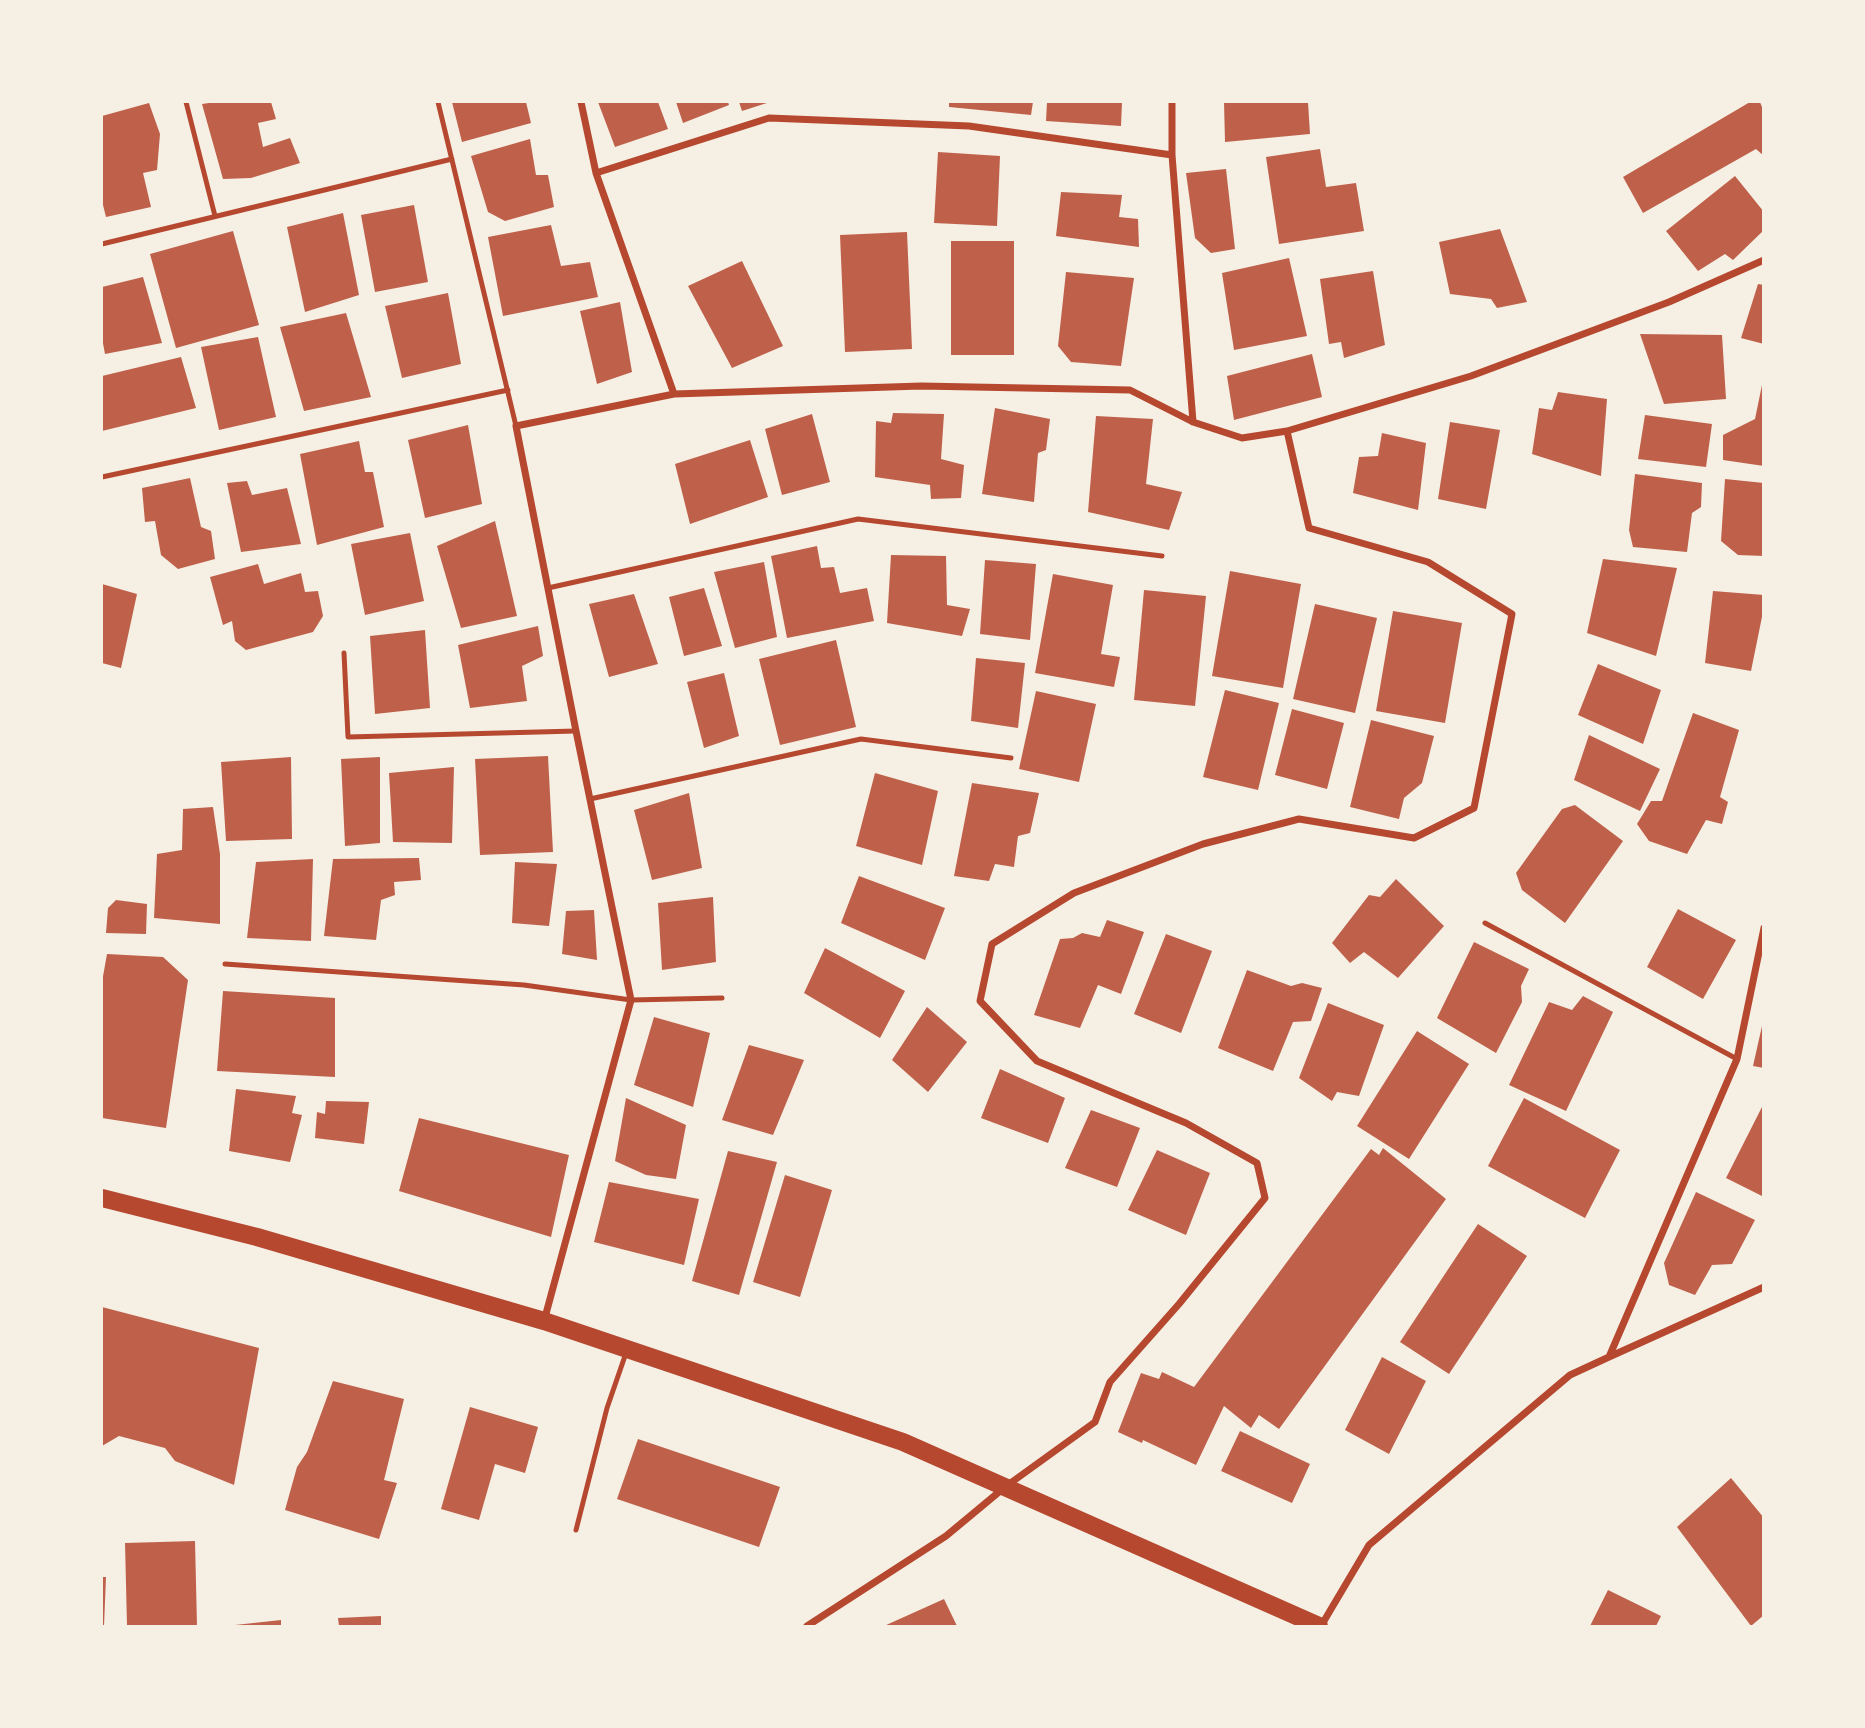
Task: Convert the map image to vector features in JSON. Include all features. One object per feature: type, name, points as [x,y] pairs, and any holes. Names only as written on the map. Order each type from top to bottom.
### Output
[{"type":"main road","points":[[102,1198],[257,1237],[544,1321],[903,1442],[1320,1626]]},
{"type":"street","points":[[581,102],[596,173],[674,394]]},
{"type":"street","points":[[1172,102],[1172,155],[1193,422]]},
{"type":"street","points":[[596,173],[769,118],[969,126],[1172,155]]},
{"type":"street","points":[[544,1321],[631,1000],[516,426],[674,394],[921,386],[1130,390],[1193,422],[1242,438],[1287,431],[1471,376],[1669,302],[1763,260]]},
{"type":"street","points":[[807,1626],[946,1536],[1005,1487],[1095,1422],[1110,1382],[1179,1304],[1265,1198],[1256,1163],[1186,1123],[1037,1060],[980,1001],[992,944],[1074,893],[1203,844],[1299,819],[1415,838],[1474,808],[1512,614],[1428,562],[1309,528],[1287,431]]},
{"type":"street","points":[[1609,1357],[1737,1059],[1763,928]]},
{"type":"street","points":[[1320,1626],[1369,1545],[1570,1375],[1763,1287]]},
{"type":"lane","points":[[186,102],[215,216]]},
{"type":"lane","points":[[438,102],[516,426]]},
{"type":"lane","points":[[102,244],[452,159]]},
{"type":"lane","points":[[102,477],[508,390]]},
{"type":"lane","points":[[548,588],[859,519],[1162,556]]},
{"type":"lane","points":[[344,653],[348,737],[576,731]]},
{"type":"lane","points":[[590,799],[861,739],[1011,758]]},
{"type":"lane","points":[[1485,923],[1737,1059]]},
{"type":"lane","points":[[225,964],[524,985],[631,1000],[722,998]]},
{"type":"lane","points":[[576,1530],[607,1408],[627,1350]]},
{"type":"building","points":[[271,102],[276,119],[258,123],[263,147],[290,138],[300,163],[251,178],[223,179],[202,104]]},
{"type":"building","points":[[452,102],[526,102],[531,123],[462,142]]},
{"type":"building","points":[[598,102],[658,102],[668,129],[615,147]]},
{"type":"building","points":[[676,102],[728,102],[729,105],[683,123]]},
{"type":"building","points":[[739,102],[770,102],[742,111]]},
{"type":"building","points":[[949,102],[1033,102],[1031,115],[949,107]]},
{"type":"building","points":[[1047,102],[1122,102],[1121,126],[1046,121]]},
{"type":"building","points":[[1224,102],[1308,102],[1310,134],[1225,142]]},
{"type":"building","points":[[1750,102],[1760,102],[1764,112],[1764,156],[1756,149],[1643,213],[1623,177]]},
{"type":"building","points":[[149,103],[160,134],[157,170],[143,173],[151,207],[106,217],[102,201],[102,116]]},
{"type":"building","points":[[530,139],[536,175],[548,175],[554,207],[505,221],[488,212],[471,156]]},
{"type":"building","points":[[1320,149],[1326,187],[1356,183],[1364,231],[1279,244],[1266,157]]},
{"type":"building","points":[[938,152],[1000,156],[997,226],[934,223]]},
{"type":"building","points":[[1226,169],[1235,249],[1211,253],[1195,238],[1186,173]]},
{"type":"building","points":[[1735,176],[1764,212],[1764,230],[1733,260],[1725,254],[1698,271],[1666,231]]},
{"type":"building","points":[[1061,192],[1122,195],[1119,217],[1138,219],[1139,247],[1056,236]]},
{"type":"building","points":[[414,205],[428,282],[375,292],[361,215]]},
{"type":"building","points":[[343,213],[359,295],[305,312],[287,227]]},
{"type":"building","points":[[551,225],[561,266],[590,262],[598,297],[503,316],[488,237]]},
{"type":"building","points":[[1500,229],[1527,302],[1497,308],[1491,299],[1450,294],[1439,242]]},
{"type":"building","points":[[233,231],[259,325],[176,348],[150,254]]},
{"type":"building","points":[[907,232],[912,349],[845,352],[840,235]]},
{"type":"building","points":[[951,241],[1014,241],[1014,355],[951,355]]},
{"type":"building","points":[[1289,258],[1307,336],[1234,350],[1222,273]]},
{"type":"building","points":[[742,261],[783,346],[732,368],[688,286]]},
{"type":"building","points":[[1373,271],[1385,345],[1344,358],[1341,342],[1329,344],[1320,279]]},
{"type":"building","points":[[1066,272],[1134,278],[1121,366],[1071,362],[1058,346]]},
{"type":"building","points":[[143,277],[162,343],[105,354],[102,338],[102,287]]},
{"type":"building","points":[[1758,284],[1764,285],[1764,344],[1741,338]]},
{"type":"building","points":[[448,293],[461,364],[402,378],[385,306]]},
{"type":"building","points":[[620,302],[632,372],[597,384],[580,311]]},
{"type":"building","points":[[346,313],[371,397],[304,411],[280,327]]},
{"type":"building","points":[[1640,334],[1722,335],[1726,399],[1664,404]]},
{"type":"building","points":[[258,337],[276,417],[219,430],[201,347]]},
{"type":"building","points":[[1312,354],[1322,397],[1234,420],[1227,376]]},
{"type":"building","points":[[181,357],[196,408],[102,431],[102,376]]},
{"type":"building","points":[[1762,385],[1764,466],[1723,460],[1723,435],[1755,419]]},
{"type":"building","points":[[1558,392],[1607,399],[1601,476],[1532,454],[1539,408],[1552,410]]},
{"type":"building","points":[[995,408],[1050,419],[1046,450],[1038,453],[1034,502],[982,494]]},
{"type":"building","points":[[893,413],[944,414],[941,459],[964,465],[961,498],[931,499],[930,485],[875,477],[876,421],[891,423]]},
{"type":"building","points":[[812,414],[830,482],[782,495],[765,429]]},
{"type":"building","points":[[1645,415],[1712,424],[1706,467],[1638,459]]},
{"type":"building","points":[[1096,416],[1153,419],[1146,484],[1182,492],[1169,530],[1088,512]]},
{"type":"building","points":[[1450,422],[1500,430],[1486,509],[1438,499]]},
{"type":"building","points":[[468,425],[482,504],[425,518],[408,440]]},
{"type":"building","points":[[1382,433],[1426,443],[1418,510],[1353,493],[1359,457],[1378,456]]},
{"type":"building","points":[[750,440],[768,497],[690,524],[675,464]]},
{"type":"building","points":[[359,441],[365,472],[373,472],[384,527],[317,545],[300,454]]},
{"type":"building","points":[[1635,474],[1702,483],[1701,507],[1692,513],[1687,552],[1633,547],[1629,530]]},
{"type":"building","points":[[190,478],[201,527],[211,531],[215,559],[178,569],[161,555],[155,521],[145,522],[142,488]]},
{"type":"building","points":[[1725,479],[1764,483],[1764,556],[1738,555],[1721,541]]},
{"type":"building","points":[[247,481],[252,495],[287,488],[301,544],[241,552],[227,483]]},
{"type":"building","points":[[495,521],[517,616],[461,628],[437,546]]},
{"type":"building","points":[[410,533],[424,601],[365,615],[351,544]]},
{"type":"building","points":[[817,546],[821,568],[834,567],[840,593],[867,588],[874,621],[787,638],[771,556]]},
{"type":"building","points":[[891,555],[946,556],[947,605],[970,609],[962,636],[887,623]]},
{"type":"building","points":[[1603,559],[1677,568],[1656,656],[1587,633]]},
{"type":"building","points":[[985,560],[1036,564],[1030,640],[980,634]]},
{"type":"building","points":[[764,562],[777,637],[735,648],[714,572]]},
{"type":"building","points":[[258,564],[264,584],[301,573],[305,592],[318,591],[323,616],[313,632],[246,650],[235,641],[232,621],[223,625],[210,577]]},
{"type":"building","points":[[1230,571],[1301,584],[1283,688],[1212,676]]},
{"type":"building","points":[[1053,574],[1113,585],[1101,654],[1120,657],[1114,687],[1035,673]]},
{"type":"building","points":[[102,584],[137,594],[121,668],[102,663]]},
{"type":"building","points":[[704,588],[722,646],[684,656],[669,597]]},
{"type":"building","points":[[1144,590],[1206,596],[1195,706],[1134,700]]},
{"type":"building","points":[[1713,591],[1764,595],[1751,671],[1705,663]]},
{"type":"building","points":[[634,594],[658,664],[609,677],[589,604]]},
{"type":"building","points":[[1315,604],[1377,618],[1355,713],[1293,699]]},
{"type":"building","points":[[1393,611],[1462,623],[1445,723],[1376,711]]},
{"type":"building","points":[[538,626],[543,656],[522,666],[527,701],[470,708],[458,645]]},
{"type":"building","points":[[425,630],[430,708],[375,714],[370,636]]},
{"type":"building","points":[[836,640],[856,727],[780,745],[759,659]]},
{"type":"building","points":[[976,658],[1025,663],[1018,728],[971,721]]},
{"type":"building","points":[[1598,664],[1661,690],[1643,744],[1578,715]]},
{"type":"building","points":[[724,673],[739,736],[704,748],[687,682]]},
{"type":"building","points":[[1225,690],[1279,703],[1258,790],[1203,777]]},
{"type":"building","points":[[1036,691],[1096,704],[1079,782],[1019,769]]},
{"type":"building","points":[[1292,709],[1344,723],[1327,789],[1275,775]]},
{"type":"building","points":[[1693,713],[1739,730],[1720,797],[1728,802],[1722,824],[1706,820],[1687,854],[1649,841],[1637,824],[1651,801],[1662,801]]},
{"type":"building","points":[[1371,720],[1434,736],[1422,783],[1404,798],[1399,819],[1350,807]]},
{"type":"building","points":[[1589,735],[1660,769],[1640,811],[1574,780]]},
{"type":"building","points":[[548,756],[553,852],[480,855],[475,759]]},
{"type":"building","points":[[291,757],[292,839],[226,841],[221,762]]},
{"type":"building","points":[[380,757],[380,843],[345,846],[341,759]]},
{"type":"building","points":[[454,767],[452,843],[393,842],[389,773]]},
{"type":"building","points":[[875,773],[938,791],[922,865],[856,846]]},
{"type":"building","points":[[972,783],[1039,793],[1030,833],[1018,836],[1014,867],[995,864],[989,881],[954,876]]},
{"type":"building","points":[[689,793],[702,868],[652,880],[634,810]]},
{"type":"building","points":[[1575,805],[1623,841],[1565,923],[1522,890],[1516,873],[1562,809]]},
{"type":"building","points":[[213,807],[220,854],[220,924],[154,918],[157,854],[182,850],[183,809]]},
{"type":"building","points":[[419,858],[421,880],[394,882],[395,895],[381,900],[376,940],[324,936],[333,859]]},
{"type":"building","points":[[313,859],[311,941],[247,938],[256,862]]},
{"type":"building","points":[[515,862],[557,864],[549,926],[512,923]]},
{"type":"building","points":[[859,876],[945,908],[925,960],[841,923]]},
{"type":"building","points":[[1396,879],[1444,926],[1398,978],[1364,952],[1350,963],[1332,943],[1369,895],[1380,897]]},
{"type":"building","points":[[713,897],[716,962],[662,970],[658,903]]},
{"type":"building","points":[[116,900],[147,904],[146,934],[106,933],[108,908]]},
{"type":"building","points":[[1678,909],[1736,940],[1703,999],[1647,967]]},
{"type":"building","points":[[594,910],[597,960],[562,954],[566,911]]},
{"type":"building","points":[[1107,920],[1144,932],[1121,994],[1098,985],[1080,1028],[1034,1015],[1060,939],[1073,938],[1082,933],[1100,937]]},
{"type":"building","points":[[1166,934],[1212,951],[1181,1033],[1134,1014]]},
{"type":"building","points":[[1474,942],[1529,969],[1521,986],[1522,1002],[1496,1053],[1437,1018]]},
{"type":"building","points":[[825,948],[905,991],[880,1038],[804,993]]},
{"type":"building","points":[[107,954],[163,957],[188,980],[166,1128],[102,1118],[102,982]]},
{"type":"building","points":[[1247,970],[1291,986],[1302,983],[1322,988],[1311,1021],[1293,1022],[1273,1071],[1218,1048]]},
{"type":"building","points":[[223,991],[335,998],[335,1077],[217,1071]]},
{"type":"building","points":[[1583,996],[1613,1012],[1566,1111],[1509,1085],[1549,1002],[1572,1010]]},
{"type":"building","points":[[1328,1003],[1384,1025],[1359,1096],[1337,1092],[1332,1101],[1299,1078]]},
{"type":"building","points":[[927,1007],[967,1042],[928,1092],[892,1060]]},
{"type":"building","points":[[654,1017],[710,1033],[693,1107],[634,1085]]},
{"type":"building","points":[[1764,1026],[1764,1068],[1753,1066]]},
{"type":"building","points":[[1417,1031],[1469,1064],[1409,1159],[1357,1126]]},
{"type":"building","points":[[749,1045],[804,1060],[773,1135],[722,1120]]},
{"type":"building","points":[[1000,1069],[1065,1098],[1048,1143],[981,1118]]},
{"type":"building","points":[[236,1089],[296,1096],[292,1113],[302,1115],[290,1162],[229,1151]]},
{"type":"building","points":[[626,1098],[686,1125],[676,1179],[646,1175],[615,1161]]},
{"type":"building","points":[[1524,1098],[1620,1150],[1585,1218],[1488,1166]]},
{"type":"building","points":[[326,1101],[369,1102],[364,1144],[315,1138],[317,1112],[325,1114]]},
{"type":"building","points":[[1764,1103],[1764,1197],[1726,1178]]},
{"type":"building","points":[[1091,1110],[1140,1128],[1117,1187],[1065,1168]]},
{"type":"building","points":[[419,1118],[569,1155],[551,1237],[399,1191]]},
{"type":"building","points":[[1383,1148],[1446,1199],[1279,1429],[1259,1415],[1251,1428],[1224,1406],[1196,1465],[1143,1440],[1142,1443],[1118,1432],[1141,1373],[1159,1379],[1162,1372],[1194,1387],[1371,1149],[1379,1155]]},
{"type":"building","points":[[1157,1150],[1210,1173],[1186,1235],[1128,1210]]},
{"type":"building","points":[[728,1151],[777,1162],[739,1295],[692,1281]]},
{"type":"building","points":[[785,1175],[832,1190],[800,1297],[753,1282]]},
{"type":"building","points":[[609,1182],[699,1199],[684,1265],[594,1242]]},
{"type":"building","points":[[1696,1192],[1755,1220],[1732,1264],[1712,1265],[1695,1295],[1669,1285],[1664,1263]]},
{"type":"building","points":[[1478,1224],[1527,1256],[1449,1374],[1400,1342]]},
{"type":"building","points":[[102,1307],[259,1348],[234,1485],[175,1461],[165,1448],[119,1436],[102,1446]]},
{"type":"building","points":[[1382,1357],[1426,1381],[1389,1454],[1345,1430]]},
{"type":"building","points":[[333,1381],[404,1399],[384,1480],[397,1483],[379,1539],[285,1510],[297,1467],[307,1452]]},
{"type":"building","points":[[470,1407],[538,1427],[525,1473],[495,1464],[479,1520],[441,1509]]},
{"type":"building","points":[[1240,1431],[1310,1464],[1292,1503],[1221,1471]]},
{"type":"building","points":[[638,1439],[780,1487],[759,1547],[617,1499]]},
{"type":"building","points":[[1731,1478],[1764,1518],[1764,1615],[1751,1626],[1677,1527]]},
{"type":"building","points":[[195,1541],[197,1626],[127,1626],[125,1543]]},
{"type":"building","points":[[102,1577],[106,1577],[104,1626],[102,1626]]},
{"type":"building","points":[[1608,1590],[1661,1616],[1656,1626],[1590,1626]]},
{"type":"building","points":[[944,1599],[957,1626],[884,1626]]},
{"type":"building","points":[[381,1616],[381,1626],[339,1626],[338,1618]]},
{"type":"building","points":[[281,1620],[281,1626],[235,1626],[235,1625]]}]
